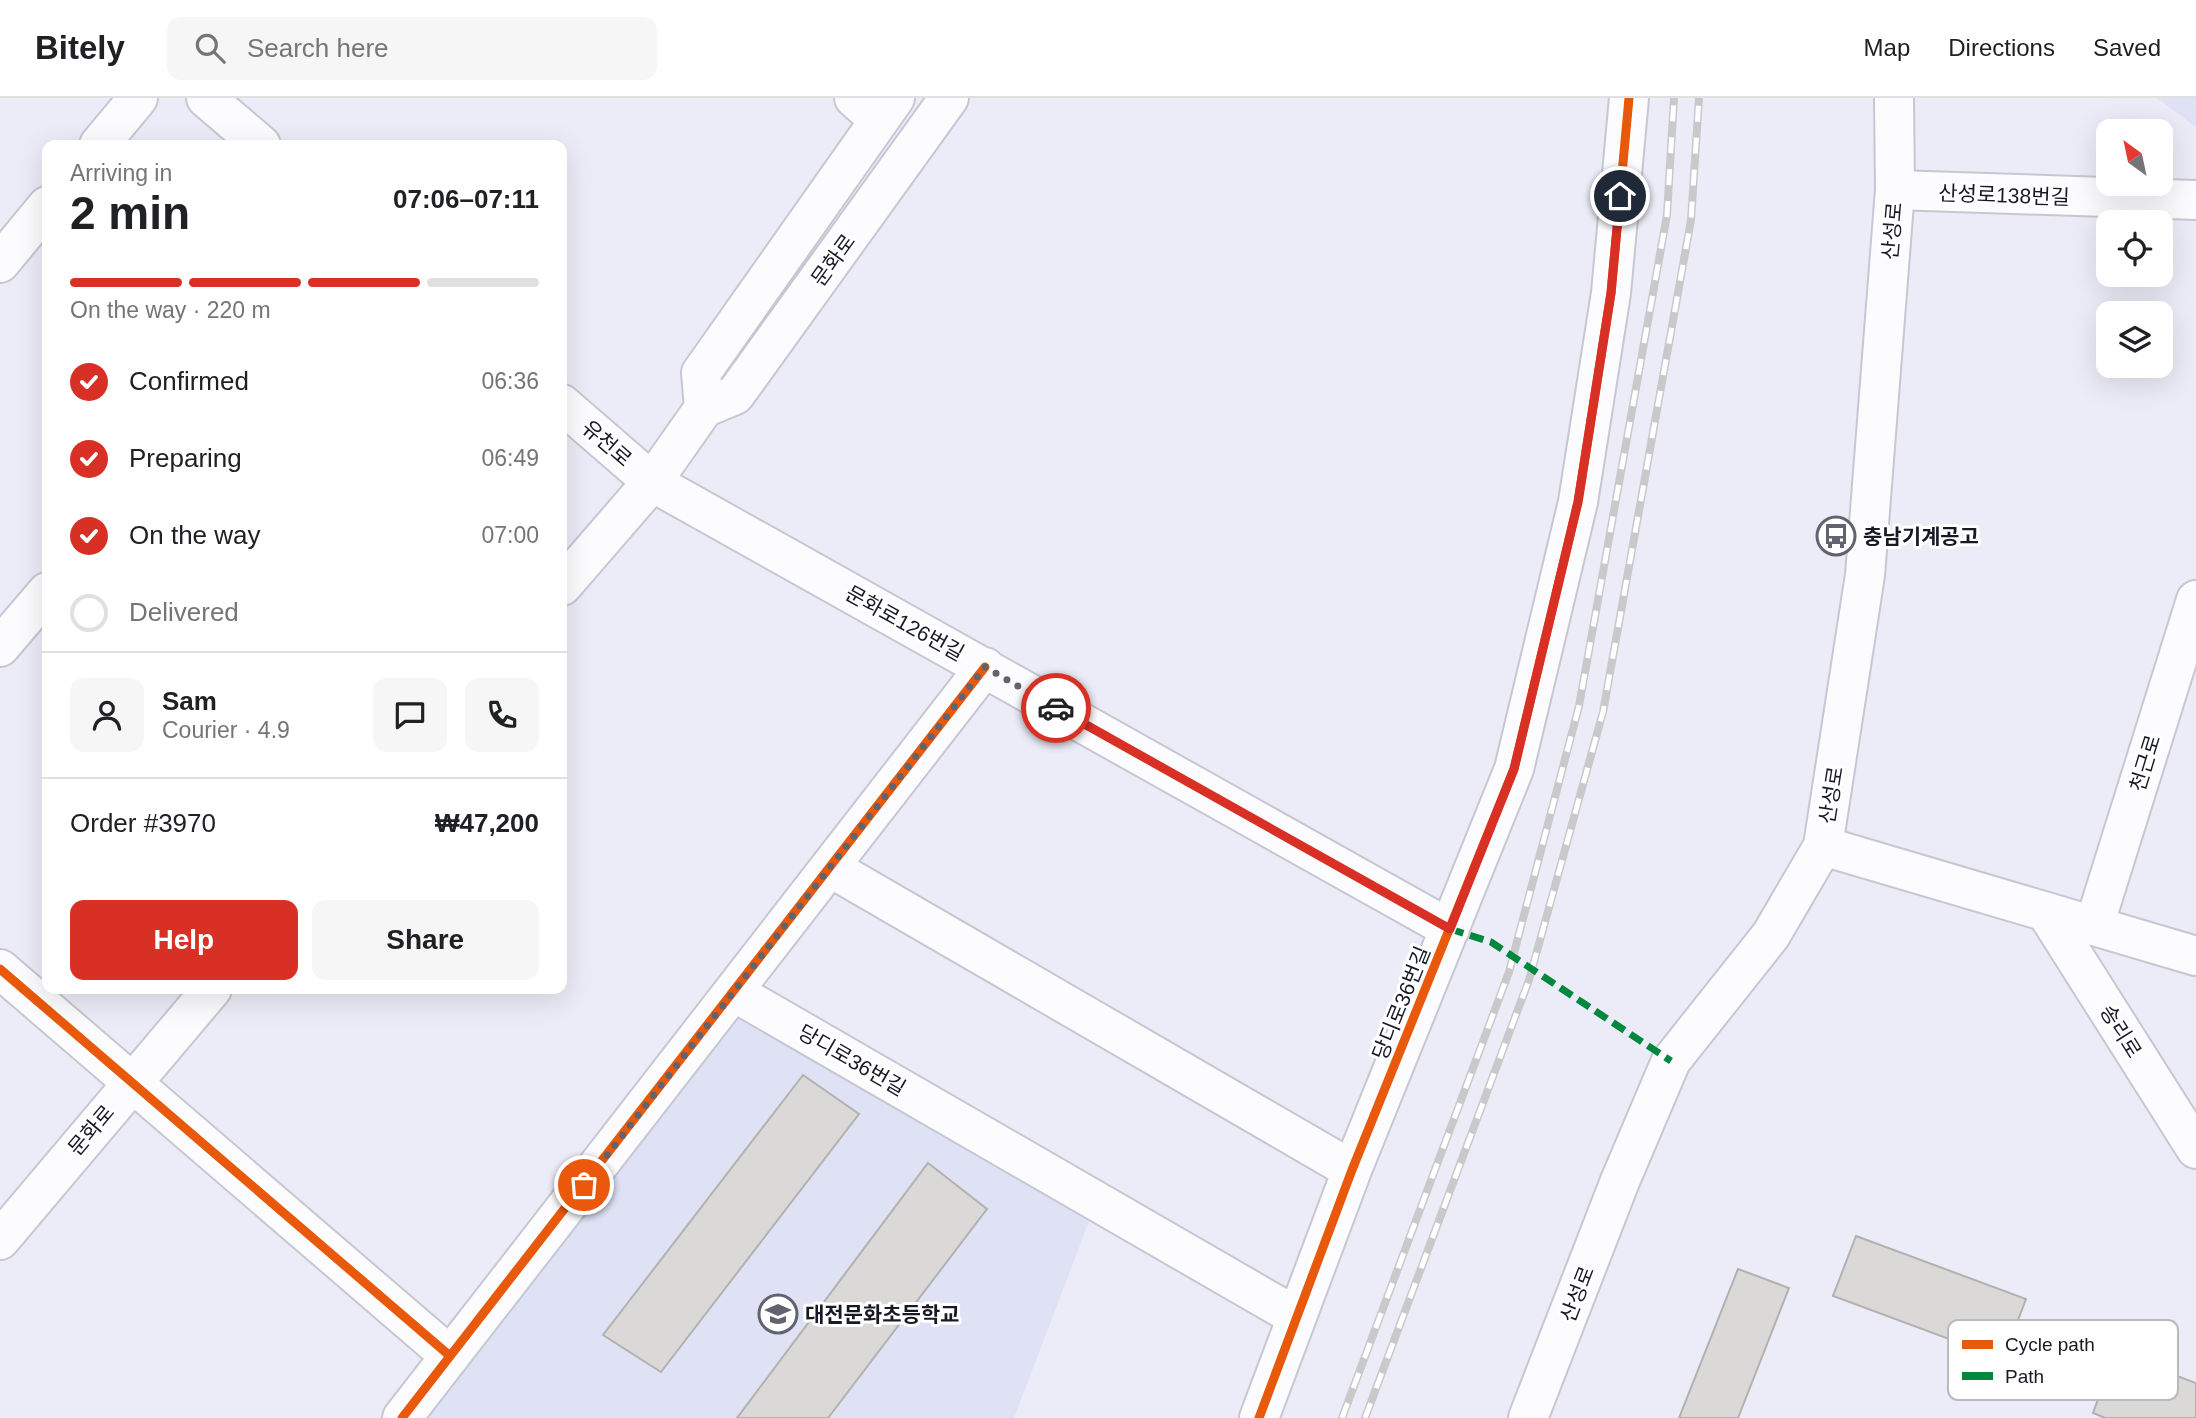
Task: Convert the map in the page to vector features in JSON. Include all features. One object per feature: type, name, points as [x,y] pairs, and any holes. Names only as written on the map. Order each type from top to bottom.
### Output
[{"type":"street","points":[[103,140],[138,98]]},
{"type":"street","points":[[206,98],[255,140]]},
{"type":"street","name":"문화로","points":[[567,580],[652,482],[705,408],[735,395],[949,98]]},
{"type":"street","name":"당디로36번길","points":[[1259,1418],[1352,1170],[1514,769],[1578,502],[1611,293],[1629,98]]},
{"type":"street","name":"산성로","points":[[1528,1418],[1620,1181],[1671,1061],[1771,935],[1823,846],[1865,575],[1895,190],[1894,98]]},
{"type":"street","name":"문화로","points":[[705,408],[701,373],[876,105]]},
{"type":"street","name":"산성로138번길","points":[[1895,190],[2196,200]]},
{"type":"street","points":[[0,263],[42,212]]},
{"type":"street","name":"유천로","points":[[567,408],[652,482]]},
{"type":"street","name":"문화로126번길","points":[[652,482],[1450,929]]},
{"type":"street","points":[[0,647],[42,598]]},
{"type":"street","name":"천근로","points":[[2094,926],[2196,600]]},
{"type":"street","points":[[402,1418],[985,667]]},
{"type":"street","points":[[1823,846],[2196,956]]},
{"type":"street","points":[[831,868],[1352,1170]]},
{"type":"street","name":"송리로","points":[[2046,912],[2196,1149]]},
{"type":"street","points":[[0,969],[130,1084],[450,1356]]},
{"type":"street","name":"당디로36번길","points":[[734,992],[1297,1317]]},
{"type":"street","name":"문화로","points":[[0,1240],[208,994]]},
{"type":"shaded area","points":[[2157,98],[2196,98],[2196,127]]},
{"type":"shaded area","name":"대전문화초등학교","points":[[741,1007],[1093,1211],[1014,1418],[421,1418]]},
{"type":"building","points":[[803,1075],[859,1114],[661,1372],[603,1335]]},
{"type":"building","points":[[928,1163],[987,1209],[828,1418],[737,1418]]},
{"type":"building","points":[[1856,1236],[2026,1299],[2018,1320],[1948,1320],[1948,1339],[1833,1296]]},
{"type":"building","points":[[1738,1269],[1789,1288],[1738,1418],[1679,1418]]},
{"type":"building","points":[[2178,1376],[2196,1383],[2196,1418],[2105,1418],[2093,1413],[2098,1400],[2178,1400]]},
{"type":"railway","points":[[1342,1418],[1509,972],[1579,706],[1667,215],[1674,98]]},
{"type":"railway","points":[[1365,1418],[1529,980],[1603,712],[1691,220],[1699,98]]},
{"type":"marked path","points":[[1450,929],[1491,942],[1671,1061]]},
{"type":"cycle path","points":[[1259,1418],[1352,1170],[1514,769],[1578,502],[1611,293],[1629,98]]},
{"type":"cycle path","points":[[402,1418],[985,667]]},
{"type":"cycle path","points":[[0,969],[450,1356]]},
{"type":"way so far","points":[[584,1185],[985,667],[1056,708]]},
{"type":"place","name":"충남기계공고","points":[[1836,536]]},
{"type":"place","name":"대전문화초등학교","points":[[778,1314]]},
{"type":"route","points":[[1056,708],[1450,929],[1514,769],[1578,502],[1611,293],[1620,196]]}]
